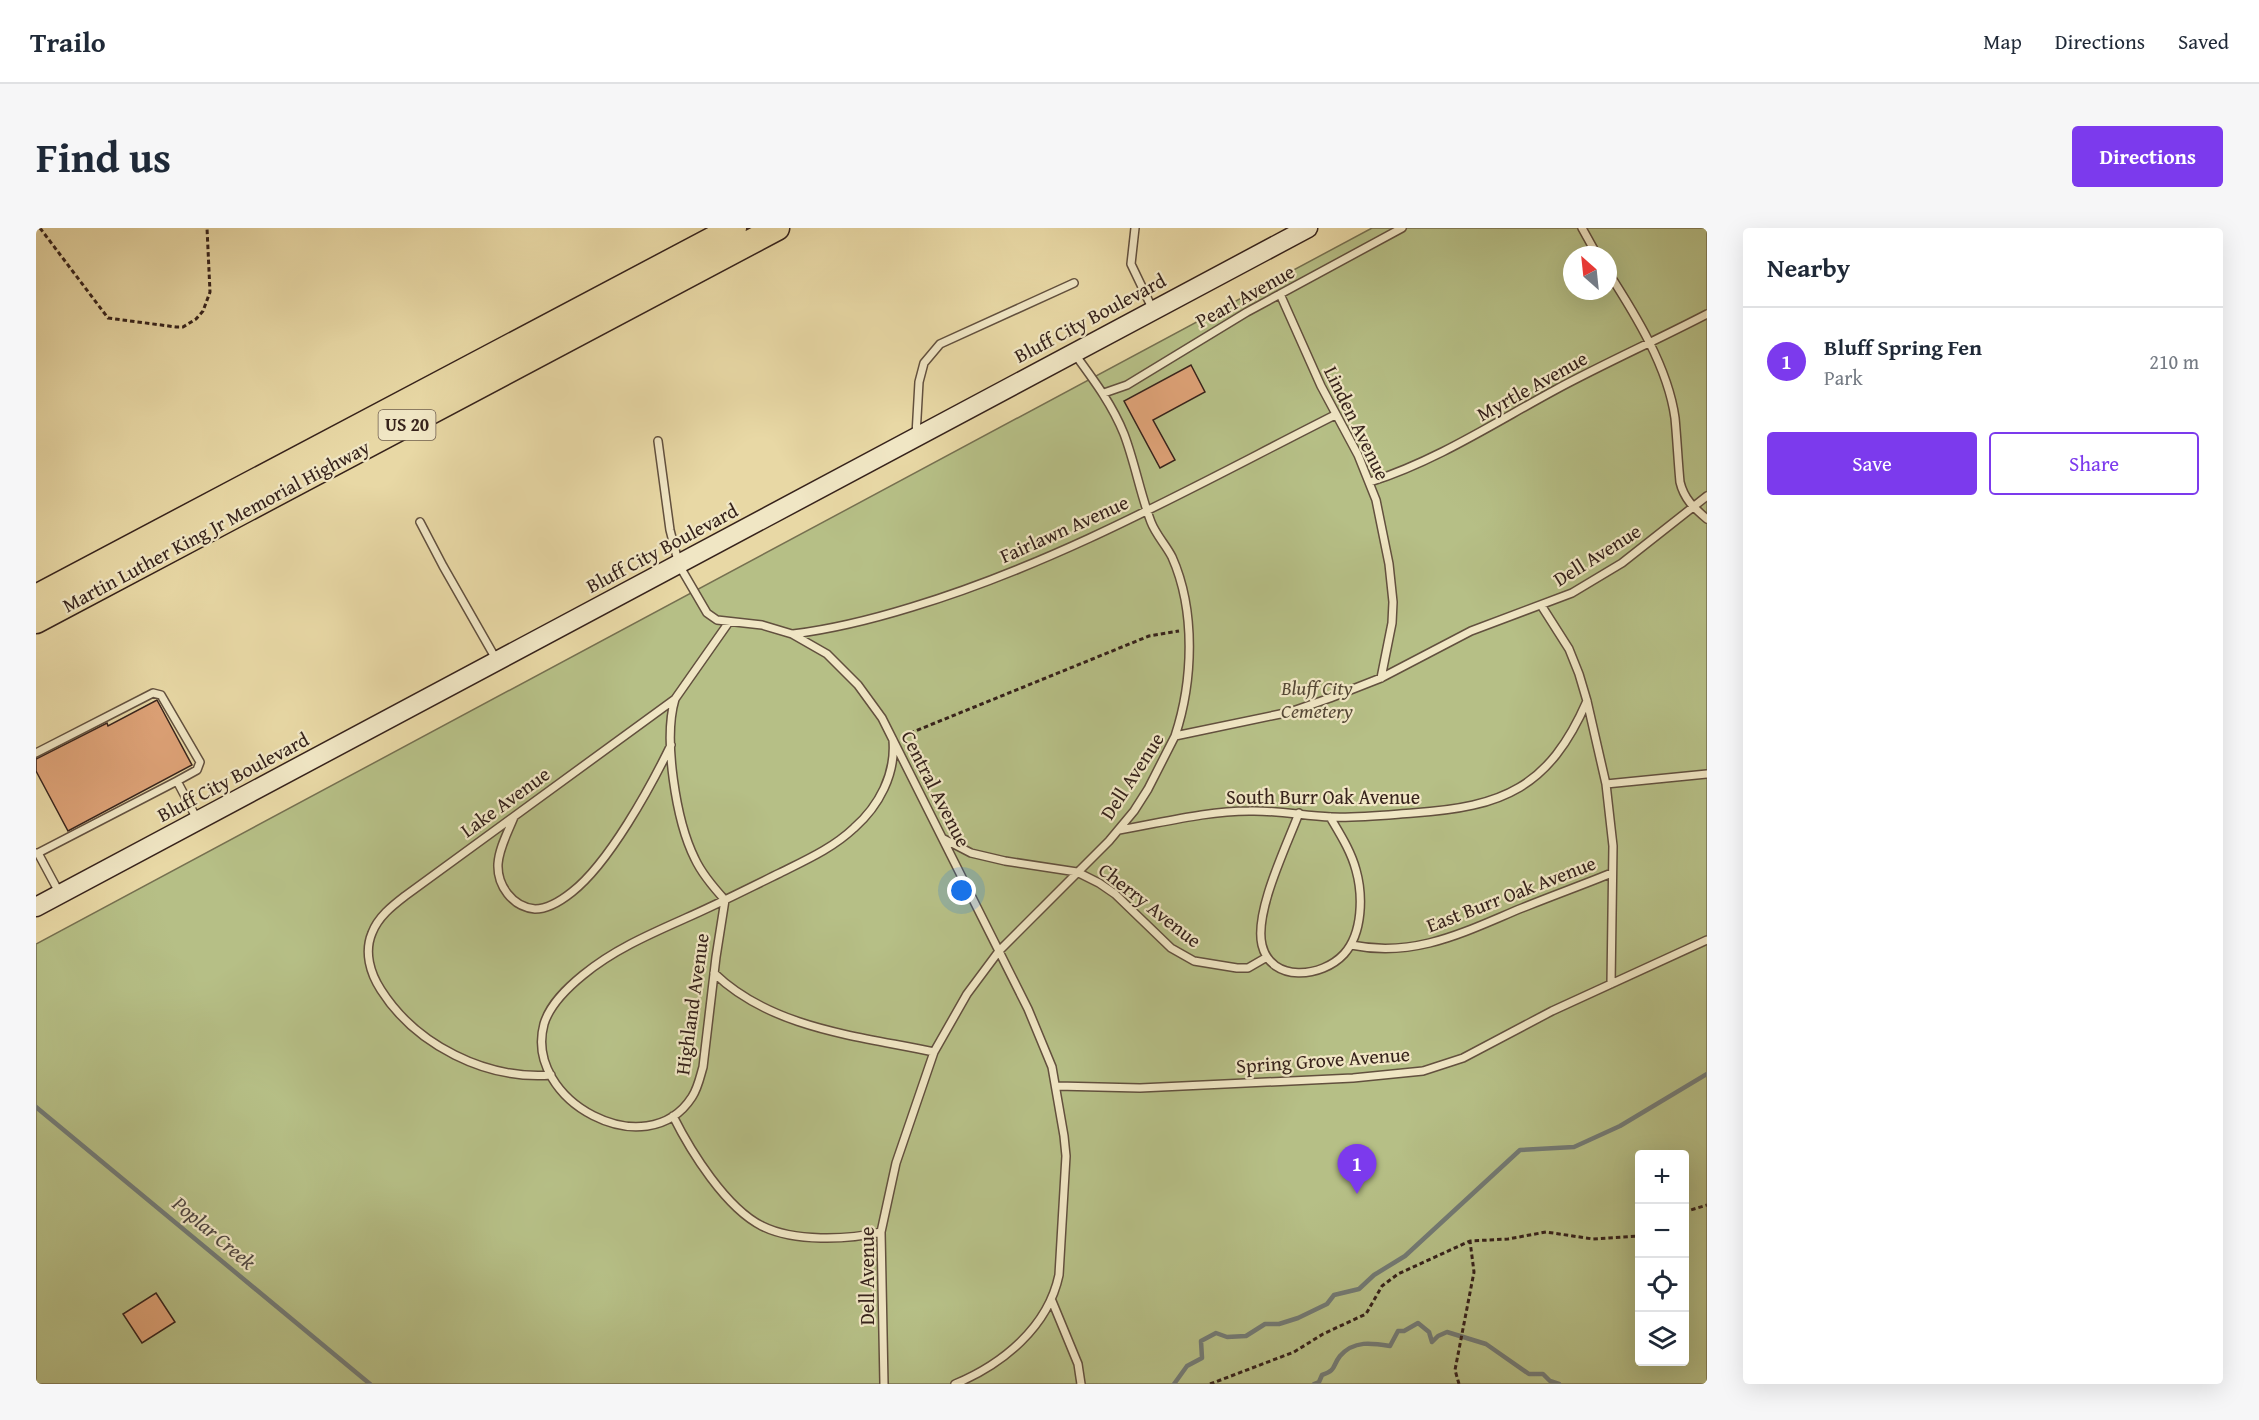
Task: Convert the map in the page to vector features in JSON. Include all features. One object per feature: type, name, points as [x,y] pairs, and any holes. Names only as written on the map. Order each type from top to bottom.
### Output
[{"type":"highway","name":"Martin Luther King Jr Memorial Highway","points":[[36,597],[734,228]]},
{"type":"highway","name":"Martin Luther King Jr Memorial Highway","points":[[36,621],[777,228]]},
{"type":"street","name":"Bluff City Boulevard","points":[[36,907],[1308,228]]},
{"type":"lane","points":[[1135,228],[1131,264],[1153,310]]},
{"type":"lane","name":"Pearl Avenue","points":[[1104,393],[1138,378],[1280,294],[1402,228]]},
{"type":"lane","points":[[1582,228],[1592,246]]},
{"type":"lane","points":[[916,438],[919,382],[924,363],[940,344],[1074,283]]},
{"type":"lane","points":[[1617,286],[1638,320],[1671,401],[1683,492],[1693,506],[1707,519]]},
{"type":"lane","name":"Linden Avenue","points":[[1280,294],[1298,339],[1370,483],[1387,556],[1393,602],[1392,623],[1380,678]]},
{"type":"lane","name":"Myrtle Avenue","points":[[1370,483],[1397,474],[1452,448],[1585,374],[1707,314]]},
{"type":"lane","points":[[1074,353],[1104,393],[1124,433],[1152,524],[1171,556],[1179,576],[1188,630],[1184,699],[1175,736]]},
{"type":"lane","name":"Fairlawn Avenue","points":[[792,634],[851,624],[949,596],[1059,551],[1147,510],[1335,414]]},
{"type":"lane","name":"Central Avenue","points":[[658,441],[670,530],[679,565],[707,612],[717,620],[762,625],[792,634],[827,654],[858,685],[876,709],[893,740],[1039,1032],[1057,1086],[1066,1156],[1059,1275],[1052,1301]]},
{"type":"lane","name":"Dell Avenue","points":[[884,1384],[881,1232],[896,1163],[934,1052],[967,994],[999,951],[1119,830],[1148,789],[1175,736],[1290,712],[1380,678],[1471,631],[1572,593],[1622,563],[1707,495]]},
{"type":"lane","points":[[420,522],[497,662]]},
{"type":"lane","points":[[1541,605],[1569,649],[1587,701],[1606,784],[1611,828],[1611,984]]},
{"type":"lane","points":[[725,900],[702,872],[694,857],[679,807],[671,745],[671,713],[675,699],[729,622]]},
{"type":"lane","points":[[36,753],[153,693],[165,699],[200,762],[197,770],[37,853],[60,894]]},
{"type":"lane","name":"Lake Avenue","points":[[551,1075],[503,1072],[455,1055],[422,1035],[397,1013],[377,985],[368,957],[368,945],[372,933],[386,912],[675,699]]},
{"type":"lane","name":"South Burr Oak Avenue","points":[[1119,830],[1248,811],[1330,817],[1450,811],[1489,803],[1532,780],[1557,754],[1568,740],[1587,701]]},
{"type":"lane","name":"Highland Avenue","points":[[725,900],[701,1075],[693,1096],[673,1116],[646,1126],[629,1126],[589,1115],[567,1097],[551,1075],[543,1050],[544,1023],[559,997],[573,982],[623,948],[814,856],[854,829],[876,802],[884,788],[894,755],[893,740]]},
{"type":"lane","points":[[515,815],[499,855],[498,875],[507,894],[515,902],[536,909],[547,907],[572,892],[600,862],[626,825],[671,745]]},
{"type":"lane","points":[[1606,784],[1707,774]]},
{"type":"lane","points":[[177,781],[198,821]]},
{"type":"lane","points":[[1299,813],[1263,911],[1261,939],[1267,957],[1275,965],[1286,970],[1311,973],[1323,970],[1333,964],[1351,945],[1358,927],[1359,881],[1352,857],[1330,817]]},
{"type":"lane","name":"Cherry Avenue","points":[[943,839],[971,854],[1077,872],[1115,894],[1157,935],[1182,956],[1194,961],[1248,968],[1267,957]]},
{"type":"lane","name":"East Burr Oak Avenue","points":[[1351,945],[1370,949],[1389,949],[1434,943],[1612,873]]},
{"type":"lane","name":"Spring Grove Avenue","points":[[1057,1086],[1140,1088],[1353,1078],[1423,1071],[1462,1058],[1552,1011],[1707,940]]},
{"type":"lane","points":[[714,973],[739,993],[776,1014],[934,1052]]},
{"type":"lane","points":[[673,1116],[685,1139],[709,1174],[740,1210],[762,1226],[784,1233],[822,1238],[848,1238],[881,1232]]},
{"type":"lane","points":[[955,1384],[996,1361],[1025,1338],[1052,1301]]},
{"type":"lane","points":[[1052,1301],[1078,1364],[1081,1384]]},
{"type":"path","points":[[40,228],[108,318],[176,327],[190,324],[203,311],[207,302],[210,280],[207,228]]},
{"type":"path","points":[[893,740],[1149,636],[1188,630]]},
{"type":"path","points":[[1689,1210],[1707,1205]]},
{"type":"path","points":[[1210,1384],[1294,1352],[1323,1334],[1366,1314],[1382,1286],[1398,1274],[1470,1240],[1508,1239],[1546,1232],[1593,1239],[1635,1236]]},
{"type":"path","points":[[1459,1384],[1455,1370],[1474,1272],[1470,1240]]},
{"type":"green space","name":"Bluff City Cemetery","points":[[1372,228],[1707,228],[1707,1384],[36,1384],[36,944]]},
{"type":"building","points":[[1191,365],[1205,392],[1153,420],[1175,460],[1160,468],[1124,401]]},
{"type":"building","points":[[157,700],[192,765],[68,831],[36,771],[36,759],[107,723],[108,726]]},
{"type":"building","points":[[156,1293],[175,1322],[142,1343],[123,1314]]},
{"type":"waterway","points":[[1174,1384],[1187,1366],[1202,1358],[1201,1341],[1216,1333],[1227,1337],[1246,1336],[1265,1324],[1279,1324],[1298,1318],[1327,1304],[1334,1295],[1359,1289],[1374,1275],[1405,1256],[1520,1150],[1574,1147],[1620,1126],[1707,1074]]},
{"type":"waterway","name":"Poplar Creek","points":[[36,1107],[370,1384]]},
{"type":"waterway","points":[[1314,1384],[1319,1382],[1322,1375],[1332,1369],[1340,1356],[1351,1347],[1364,1344],[1390,1346],[1398,1331],[1404,1331],[1418,1323],[1429,1332],[1432,1342],[1447,1332],[1486,1344],[1529,1374],[1543,1374],[1550,1381],[1559,1384]]},
{"type":"place","name":"Bluff Spring Fen","points":[[1357,1194]]}]
